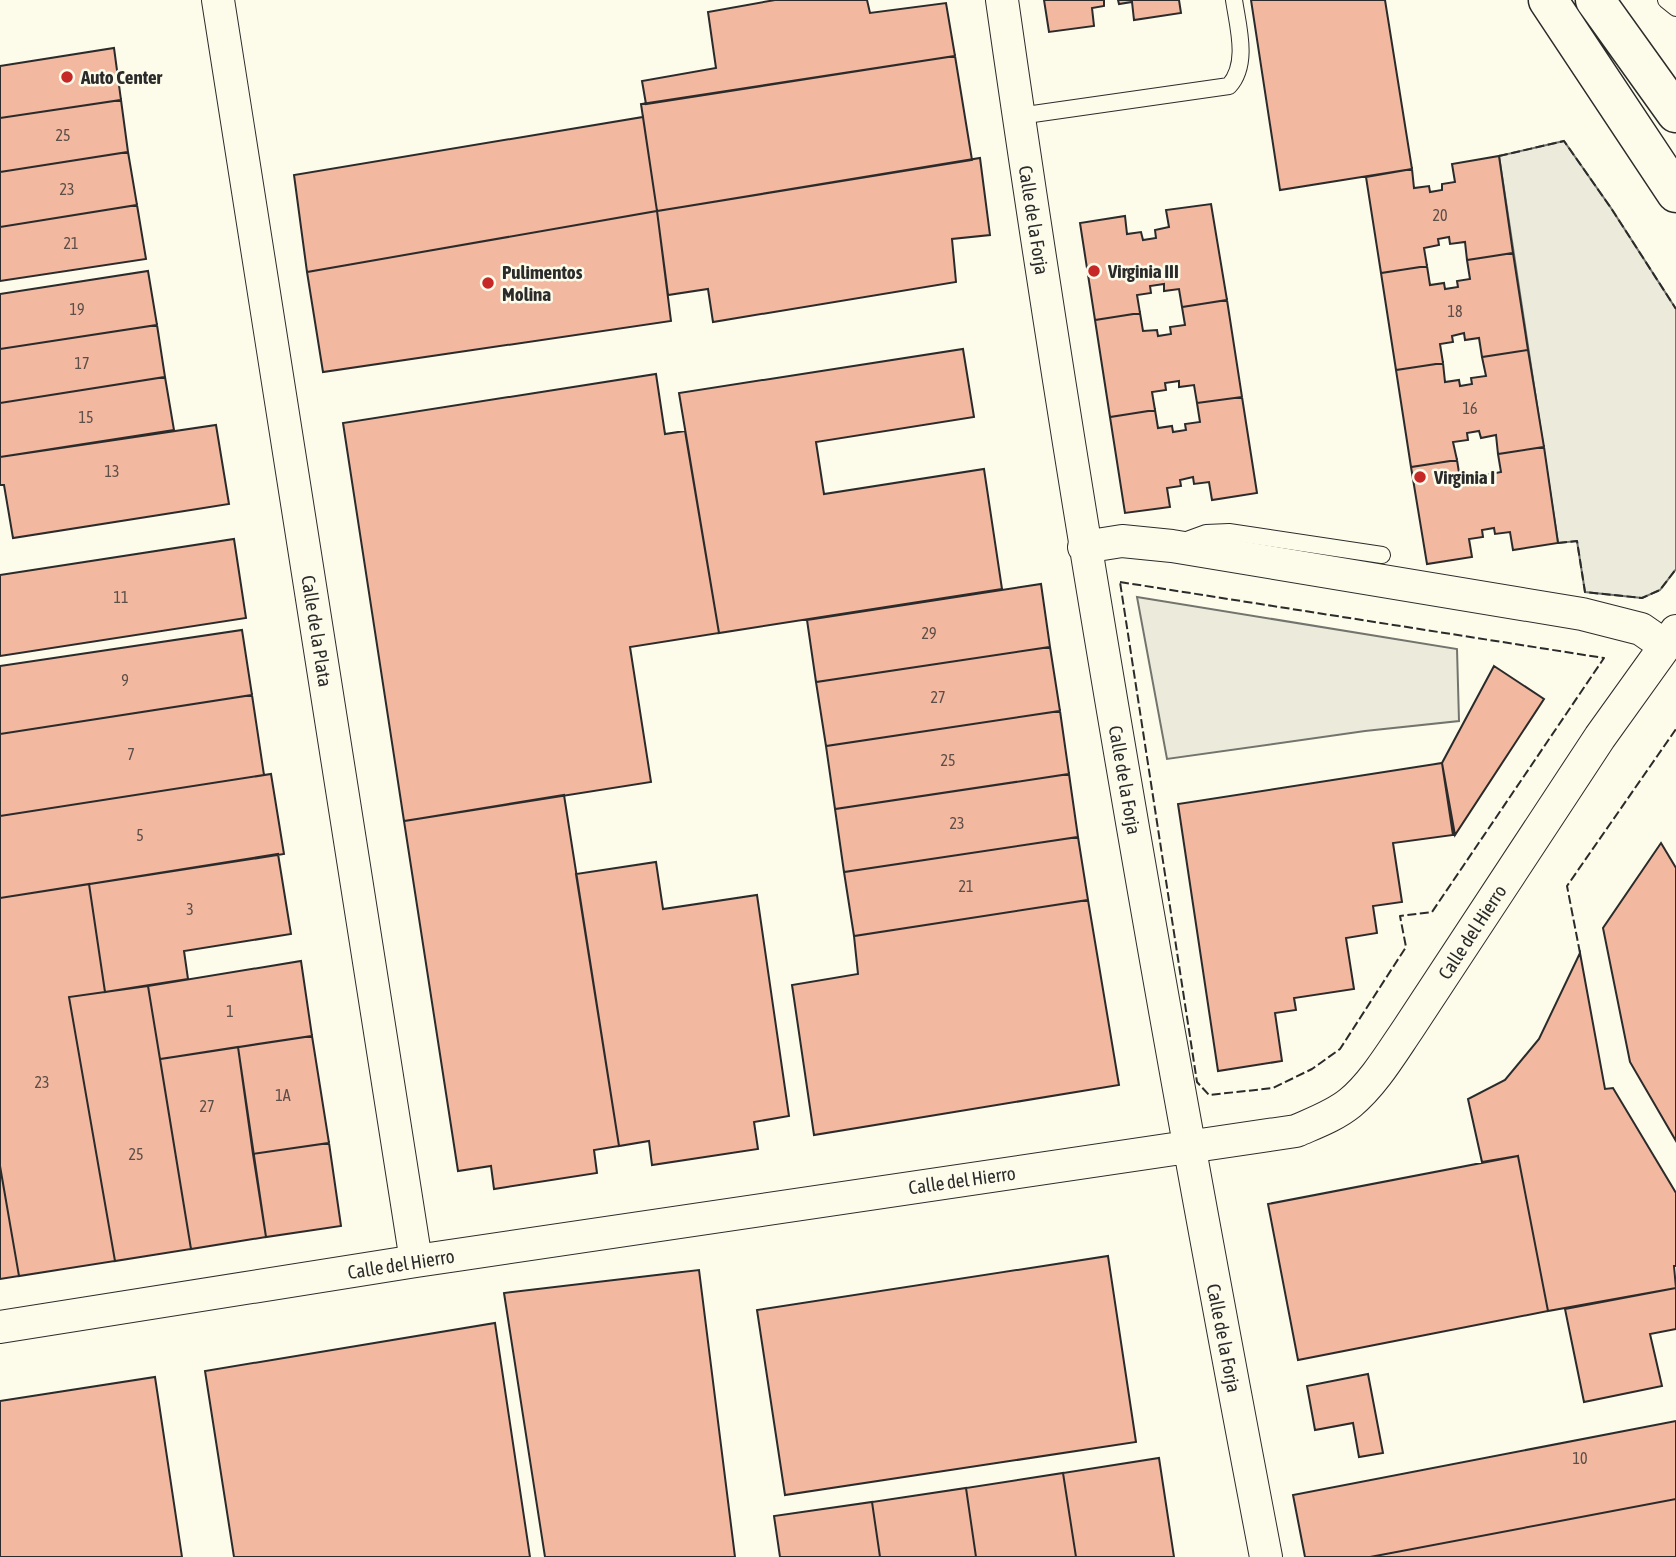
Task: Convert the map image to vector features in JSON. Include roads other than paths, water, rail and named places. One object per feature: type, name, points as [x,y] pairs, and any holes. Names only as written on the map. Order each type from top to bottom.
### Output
[{"type":"street","name":"Calle de la Plata","points":[[218,0],[416,1261]]},
{"type":"street","name":"Calle de la Forja","points":[[1002,0],[1084,547],[1189,1148],[1266,1557]]},
{"type":"street","points":[[1548,0],[1676,193]]},
{"type":"street","points":[[1595,0],[1676,113]]},
{"type":"street","points":[[1084,547],[1122,541],[1172,546],[1583,614],[1670,638]]},
{"type":"street","name":"Calle del Hierro","points":[[0,1327],[416,1261],[1296,1131],[1325,1119],[1350,1103],[1379,1070],[1600,737],[1670,638]]},
{"type":"lane","points":[[1018,117],[1229,86],[1237,77],[1241,58],[1234,0]]},
{"type":"lane","points":[[1666,0],[1676,8]]},
{"type":"lane","points":[[1172,546],[1206,533],[1230,532],[1382,555]]},
{"type":"place","name":"Auto Center","points":[[67,77]]},
{"type":"place","name":"Virginia III","points":[[1094,271]]},
{"type":"place","name":"Pulimentos Molina","points":[[488,283]]},
{"type":"place","name":"Virginia I","points":[[1420,477]]}]
